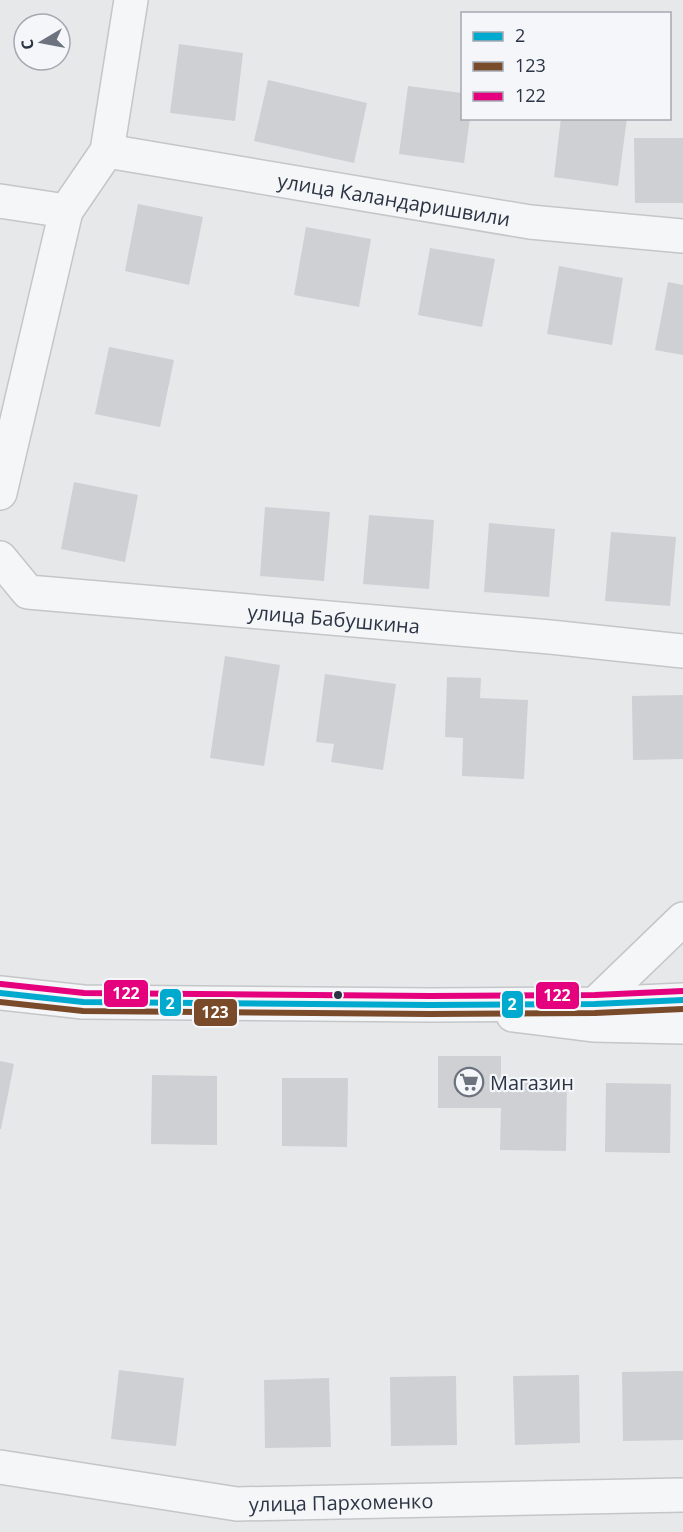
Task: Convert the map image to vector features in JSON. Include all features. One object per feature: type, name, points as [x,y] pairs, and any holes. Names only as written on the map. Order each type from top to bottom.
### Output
[{"type":"street","points":[[0,494],[66,211],[107,151],[131,0]]},
{"type":"street","name":"улица Каландаришвили","points":[[107,151],[530,222],[683,236]]},
{"type":"street","points":[[0,201],[66,211]]},
{"type":"street","points":[[0,551],[0,558]]},
{"type":"street","name":"улица Бабушкина","points":[[0,558],[28,592],[550,637],[683,651]]},
{"type":"street","points":[[595,1004],[683,919]]},
{"type":"street","points":[[0,993],[83,1002],[430,1005],[595,1004],[683,1000]]},
{"type":"street","points":[[430,1005],[593,1025],[683,1027]]},
{"type":"street","name":"улица Пархоменко","points":[[0,1467],[234,1518],[683,1495]]},
{"type":"building","points":[[179,44],[243,53],[235,121],[170,113]]},
{"type":"building","points":[[268,80],[367,103],[354,163],[254,141]]},
{"type":"building","points":[[408,86],[461,93],[461,120],[470,120],[464,163],[399,154]]},
{"type":"building","points":[[561,120],[627,120],[618,186],[554,177]]},
{"type":"building","points":[[634,138],[683,138],[683,203],[635,203]]},
{"type":"building","points":[[138,204],[203,217],[189,285],[125,271]]},
{"type":"building","points":[[306,227],[371,239],[359,307],[294,295]]},
{"type":"building","points":[[430,248],[495,259],[482,327],[418,315]]},
{"type":"building","points":[[559,266],[623,278],[612,345],[547,334]]},
{"type":"building","points":[[668,282],[683,285],[683,355],[655,350]]},
{"type":"building","points":[[109,347],[174,360],[160,427],[95,414]]},
{"type":"building","points":[[74,482],[138,495],[125,562],[61,549]]},
{"type":"building","points":[[265,507],[330,512],[324,581],[260,576]]},
{"type":"building","points":[[369,515],[434,520],[429,589],[363,584]]},
{"type":"building","points":[[489,523],[555,529],[549,597],[484,592]]},
{"type":"building","points":[[611,532],[676,537],[670,606],[605,601]]},
{"type":"building","points":[[225,656],[280,665],[264,766],[210,758]]},
{"type":"building","points":[[325,674],[396,684],[383,770],[331,762],[334,744],[316,742]]},
{"type":"building","points":[[447,677],[481,678],[480,698],[528,700],[524,779],[462,776],[463,738],[445,737]]},
{"type":"building","points":[[683,695],[683,759],[633,760],[632,696]]},
{"type":"building","points":[[438,1056],[501,1056],[501,1081],[567,1082],[566,1151],[500,1150],[501,1108],[438,1108]]},
{"type":"building","points":[[0,1061],[14,1064],[1,1129],[0,1129]]},
{"type":"building","points":[[152,1075],[217,1076],[217,1145],[151,1144]]},
{"type":"building","points":[[282,1078],[348,1078],[347,1147],[282,1146]]},
{"type":"building","points":[[606,1083],[671,1084],[670,1153],[605,1152]]},
{"type":"building","points":[[119,1370],[184,1378],[176,1446],[111,1439]]},
{"type":"building","points":[[683,1371],[683,1440],[623,1441],[622,1372]]},
{"type":"building","points":[[579,1375],[580,1443],[515,1445],[513,1376]]},
{"type":"building","points":[[456,1376],[457,1445],[391,1446],[390,1377]]},
{"type":"building","points":[[329,1378],[331,1447],[265,1448],[264,1380]]},
{"type":"transit line","name":"122","points":[[1,984],[84,993],[430,996],[595,995],[683,991]]},
{"type":"transit line","name":"2","points":[[0,993],[83,1002],[430,1005],[595,1004],[683,1000]]},
{"type":"transit line","name":"123","points":[[0,1002],[83,1011],[430,1014],[595,1013],[683,1009]]},
{"type":"place","name":"Магазин","points":[[469,1082]]}]
